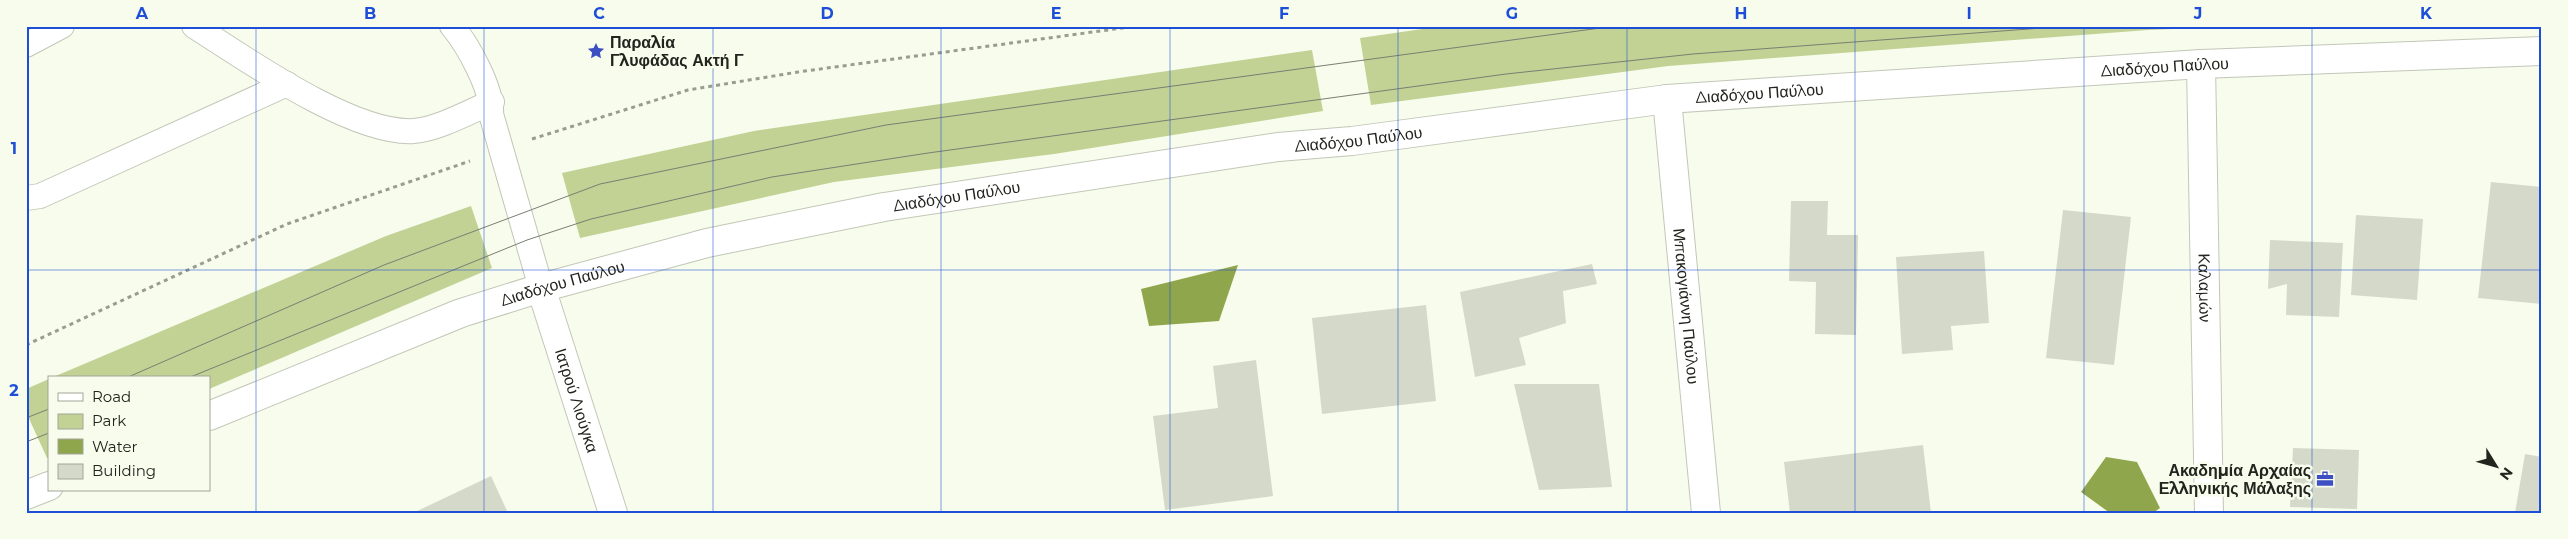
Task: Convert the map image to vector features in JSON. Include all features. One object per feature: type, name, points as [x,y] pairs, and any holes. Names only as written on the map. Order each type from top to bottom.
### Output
[{"type":"street","name":"Διαδόχου Παύλου","points":[[210,416],[461,313],[541,288],[707,243],[884,207],[1278,147],[1352,141],[1667,100],[2201,64],[2542,51]]},
{"type":"street","name":"Καλαμών","points":[[2201,64],[2209,513]]},
{"type":"street","name":"Μπακογιάννη Παύλου","points":[[1667,100],[1706,513]]},
{"type":"street","name":"Ιατρού Λιούγκα","points":[[541,288],[613,513]]},
{"type":"street","points":[[26,495],[48,486]]},
{"type":"lane","points":[[26,44],[62,26]]},
{"type":"lane","points":[[194,26],[287,84],[365,123],[392,131],[416,131],[456,118],[492,102]]},
{"type":"lane","points":[[452,26],[463,39],[492,102],[491,114],[541,288]]},
{"type":"lane","points":[[26,198],[40,196],[287,84]]},
{"type":"path","points":[[26,345],[286,224],[501,150],[688,90],[808,70],[1137,26]]},
{"type":"green space","points":[[1443,26],[2244,26],[2148,30],[1668,66],[1371,105],[1360,38]]},
{"type":"green space","points":[[1312,50],[1323,111],[1054,154],[834,182],[580,238],[562,173],[754,131]]},
{"type":"green space","points":[[471,206],[492,268],[210,389],[210,376],[56,376],[386,236]]},
{"type":"green space","points":[[48,379],[48,458],[26,412],[26,389]]},
{"type":"water","points":[[1238,265],[1219,321],[1149,326],[1141,289]]},
{"type":"water","points":[[2106,457],[2137,462],[2160,508],[2153,513],[2110,513],[2081,492]]},
{"type":"building","points":[[2491,182],[2542,187],[2542,304],[2478,298]]},
{"type":"building","points":[[1791,201],[1828,201],[1827,235],[1858,235],[1856,335],[1815,334],[1816,282],[1789,281]]},
{"type":"building","points":[[2063,210],[2131,217],[2114,365],[2046,358]]},
{"type":"building","points":[[2356,215],[2423,219],[2417,300],[2351,295]]},
{"type":"building","points":[[2270,240],[2343,243],[2339,317],[2286,315],[2287,284],[2268,289]]},
{"type":"building","points":[[1984,251],[1989,323],[1951,326],[1953,350],[1902,354],[1896,257]]},
{"type":"building","points":[[1592,264],[1597,284],[1563,291],[1566,323],[1519,338],[1526,365],[1475,377],[1460,292]]},
{"type":"building","points":[[1426,305],[1436,401],[1322,414],[1312,318]]},
{"type":"building","points":[[1256,360],[1273,496],[1165,510],[1153,416],[1218,408],[1213,366]]},
{"type":"building","points":[[1514,384],[1599,384],[1612,487],[1539,490]]},
{"type":"building","points":[[1923,445],[1931,513],[1790,513],[1784,462]]},
{"type":"building","name":"Ακαδημία Αρχαίας Ελληνικής Μάλαξης","points":[[2293,448],[2359,450],[2357,509],[2290,507]]},
{"type":"building","points":[[2525,454],[2542,457],[2542,513],[2515,513]]},
{"type":"building","points":[[491,476],[508,513],[413,513]]},
{"type":"tram line","points":[[131,376],[384,265],[600,184],[886,125],[1615,26]]},
{"type":"tram line","points":[[193,376],[527,240],[591,219],[772,177],[928,153],[1506,74],[1693,54],[2069,26]]},
{"type":"tram line","points":[[26,418],[48,409]]},
{"type":"tram line","points":[[26,442],[48,433]]},
{"type":"place","name":"Παραλία Γλυφάδας Ακτή Γ","points":[[596,51]]},
{"type":"place","name":"Ακαδημία Αρχαίας Ελληνικής Μάλαξης","points":[[2325,479]]}]
